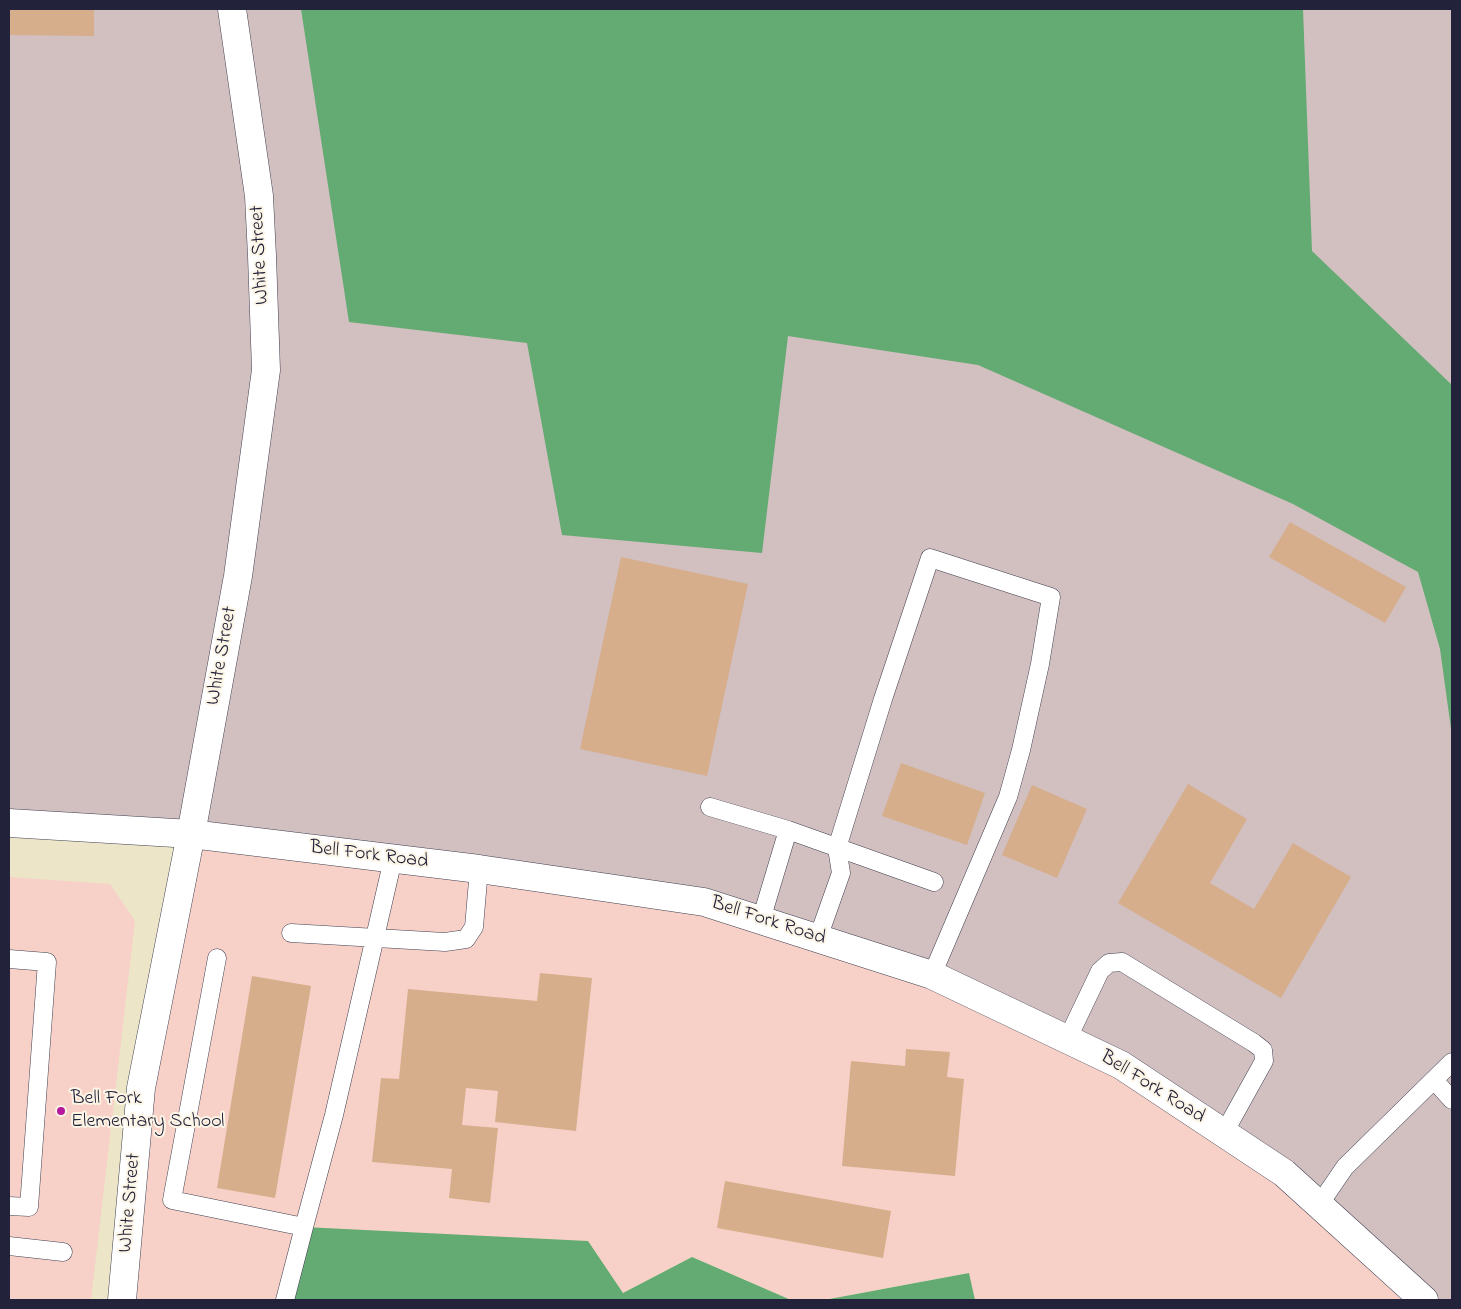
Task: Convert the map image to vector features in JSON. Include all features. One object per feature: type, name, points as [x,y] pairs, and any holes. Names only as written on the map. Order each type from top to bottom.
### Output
[{"type":"main road","name":"White Street","points":[[122,1300],[140,1088],[191,834],[238,576],[266,370],[259,196],[232,9]]},
{"type":"main road","name":"Bell Fork Road","points":[[9,823],[191,834],[479,870],[704,902],[932,975],[1121,1065],[1224,1133],[1284,1173],[1424,1300]]},
{"type":"lane","points":[[818,938],[841,873],[837,848],[883,699],[930,558],[1051,597],[1040,664],[1021,750],[1008,797],[932,975]]},
{"type":"lane","points":[[710,807],[788,830],[934,882]]},
{"type":"lane","points":[[761,920],[788,830]]},
{"type":"lane","points":[[285,1300],[334,1115],[393,859]]},
{"type":"lane","points":[[291,933],[445,942],[466,939],[474,927],[479,870]]},
{"type":"lane","points":[[217,958],[172,1200],[304,1227]]},
{"type":"lane","points":[[9,959],[47,962],[29,1207],[9,1206]]},
{"type":"lane","points":[[1067,1040],[1100,971],[1109,963],[1122,962],[1254,1043],[1262,1050],[1264,1061],[1224,1133]]},
{"type":"lane","points":[[1319,1205],[1345,1167],[1452,1062]]},
{"type":"lane","points":[[1434,1080],[1452,1100]]},
{"type":"lane","points":[[9,1246],[63,1252]]},
{"type":"shaded area","points":[[9,9],[1452,9],[1452,1300],[1425,1300],[1224,1133],[932,975],[704,902],[9,823]]},
{"type":"shaded area","points":[[191,834],[704,902],[932,975],[1224,1133],[1424,1300],[975,1300],[969,1273],[824,1300],[791,1300],[692,1257],[623,1293],[285,1300],[122,1300]]},
{"type":"shaded area","name":"Bell Fork Elementary School","points":[[9,877],[110,884],[135,921],[91,1300],[9,1300]]},
{"type":"green space","points":[[301,9],[1303,9],[1312,251],[1452,385],[1452,736],[1440,649],[1418,572],[1293,504],[978,365],[788,336],[762,553],[562,535],[527,343],[349,322]]},
{"type":"green space","points":[[304,1227],[588,1241],[623,1293],[692,1257],[791,1300],[285,1300]]},
{"type":"green space","points":[[969,1273],[975,1300],[824,1300]]},
{"type":"building","points":[[9,9],[94,9],[94,36],[9,35]]},
{"type":"building","points":[[1290,522],[1406,587],[1385,623],[1269,557]]},
{"type":"building","points":[[621,557],[748,584],[707,776],[580,749]]},
{"type":"building","points":[[901,763],[985,793],[967,845],[882,816]]},
{"type":"building","points":[[1188,784],[1247,819],[1210,883],[1254,909],[1293,843],[1351,877],[1281,998],[1118,903]]},
{"type":"building","points":[[1032,785],[1087,809],[1057,878],[1002,855]]},
{"type":"building","points":[[540,973],[592,978],[576,1131],[495,1122],[498,1091],[466,1088],[462,1125],[498,1128],[490,1203],[449,1198],[452,1169],[372,1162],[381,1078],[399,1079],[408,989],[537,1001]]},
{"type":"building","points":[[252,976],[311,986],[275,1198],[217,1188]]},
{"type":"building","points":[[906,1049],[950,1052],[947,1077],[964,1079],[955,1176],[842,1166],[851,1061],[905,1066]]},
{"type":"building","points":[[725,1181],[891,1211],[883,1258],[717,1228]]},
{"type":"place","name":"Bell Fork Elementary School","points":[[61,1111]]}]
